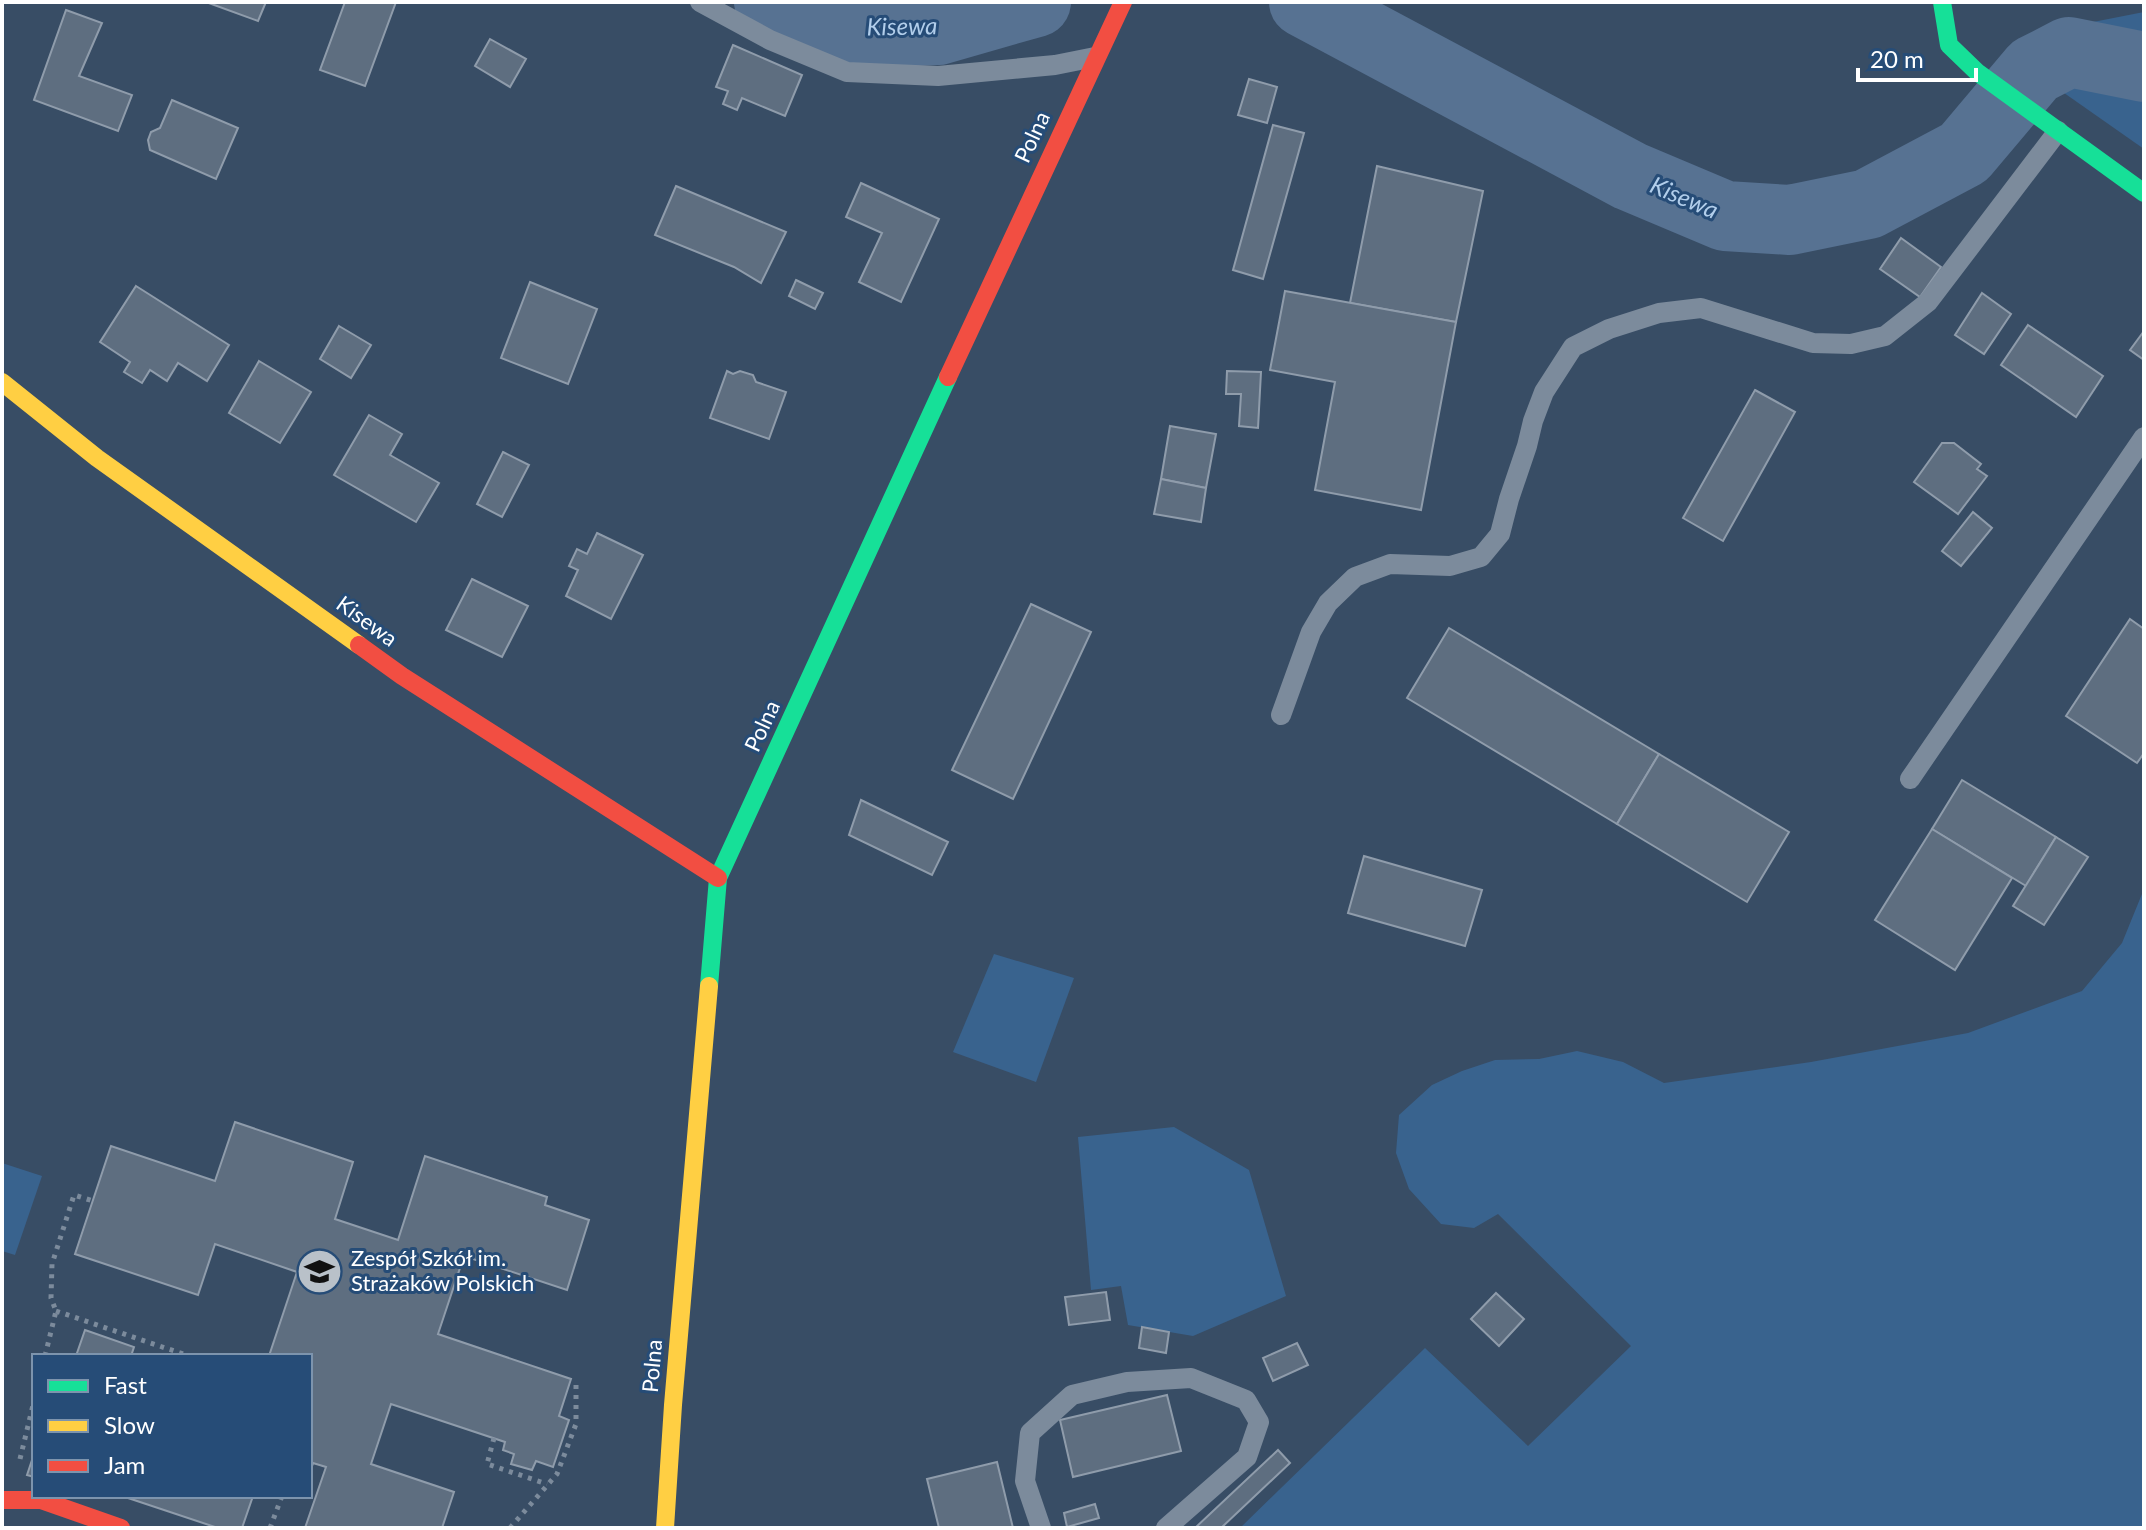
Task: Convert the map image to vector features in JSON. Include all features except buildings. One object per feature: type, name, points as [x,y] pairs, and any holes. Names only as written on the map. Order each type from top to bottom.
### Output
[{"type":"street","name":"Polna","points":[[665,1528],[718,878],[1123,2]]},
{"type":"street","points":[[1942,2],[1949,45],[1977,72],[2144,193]]},
{"type":"street","name":"Kisewa","points":[[2,382],[97,458],[402,676],[718,878]]},
{"type":"street","points":[[6,1500],[41,1500],[121,1528]]},
{"type":"lane","points":[[700,2],[770,40],[847,72],[938,76],[1055,65],[1096,57]]},
{"type":"lane","points":[[1281,715],[1311,632],[1328,603],[1355,577],[1390,564],[1450,566],[1481,557],[1500,534],[1538,406],[1573,347],[1609,329],[1659,313],[1701,308],[1813,343],[1851,344],[1885,336],[1928,302],[2058,131]]},
{"type":"lane","points":[[1910,779],[2144,437]]},
{"type":"lane","points":[[1041,1528],[1025,1481],[1030,1433],[1072,1395],[1127,1382],[1191,1378],[1246,1400],[1259,1422],[1247,1457],[1166,1528]]},
{"type":"path","points":[[45,1354],[56,1311],[51,1298],[52,1264],[74,1195],[93,1201]]},
{"type":"path","points":[[56,1311],[183,1354]]},
{"type":"path","points":[[510,1528],[557,1474],[576,1424],[576,1383]]},
{"type":"path","points":[[6,1500],[32,1408]]},
{"type":"path","points":[[494,1438],[487,1464],[547,1484]]},
{"type":"path","points":[[270,1528],[281,1498]]},
{"type":"shaded area","points":[[2144,12],[2144,149],[2057,88],[2093,22]]},
{"type":"shaded area","points":[[2144,889],[2144,1528],[1240,1528],[1425,1348],[1528,1446],[1631,1346],[1498,1214],[1474,1228],[1441,1224],[1409,1189],[1396,1153],[1399,1115],[1432,1085],[1495,1060],[1539,1059],[1577,1051],[1623,1062],[1664,1083],[1811,1062],[1968,1033],[2082,991],[2122,943]]},
{"type":"shaded area","points":[[994,954],[1074,978],[1036,1082],[953,1052]]},
{"type":"shaded area","points":[[1174,1127],[1249,1170],[1286,1296],[1193,1336],[1128,1325],[1121,1286],[1091,1290],[1078,1137]]},
{"type":"shaded area","points":[[2,1163],[42,1176],[15,1255],[2,1251]]},
{"type":"waterway","name":"Kisewa","points":[[769,2],[869,33],[938,30],[1036,2]]},
{"type":"waterway","name":"Kisewa","points":[[1304,2],[1630,176],[1725,216],[1790,220],[1868,204],[1964,153],[2034,70],[2069,52],[2144,67]]},
{"type":"traffic: fast","points":[[1942,2],[1949,45],[1977,72],[2144,193]]},
{"type":"traffic: fast","points":[[709,986],[718,878],[948,377]]},
{"type":"traffic: slow","points":[[2,382],[97,458],[359,645]]},
{"type":"traffic: slow","points":[[665,1528],[709,986]]},
{"type":"traffic: jam","points":[[948,377],[1123,2]]},
{"type":"traffic: jam","points":[[359,645],[402,676],[718,878]]},
{"type":"traffic: jam","points":[[2,1500],[41,1500],[121,1528]]},
{"type":"place","name":"Zespół Szkół im. Strażaków Polskich","points":[[320,1271]]}]
